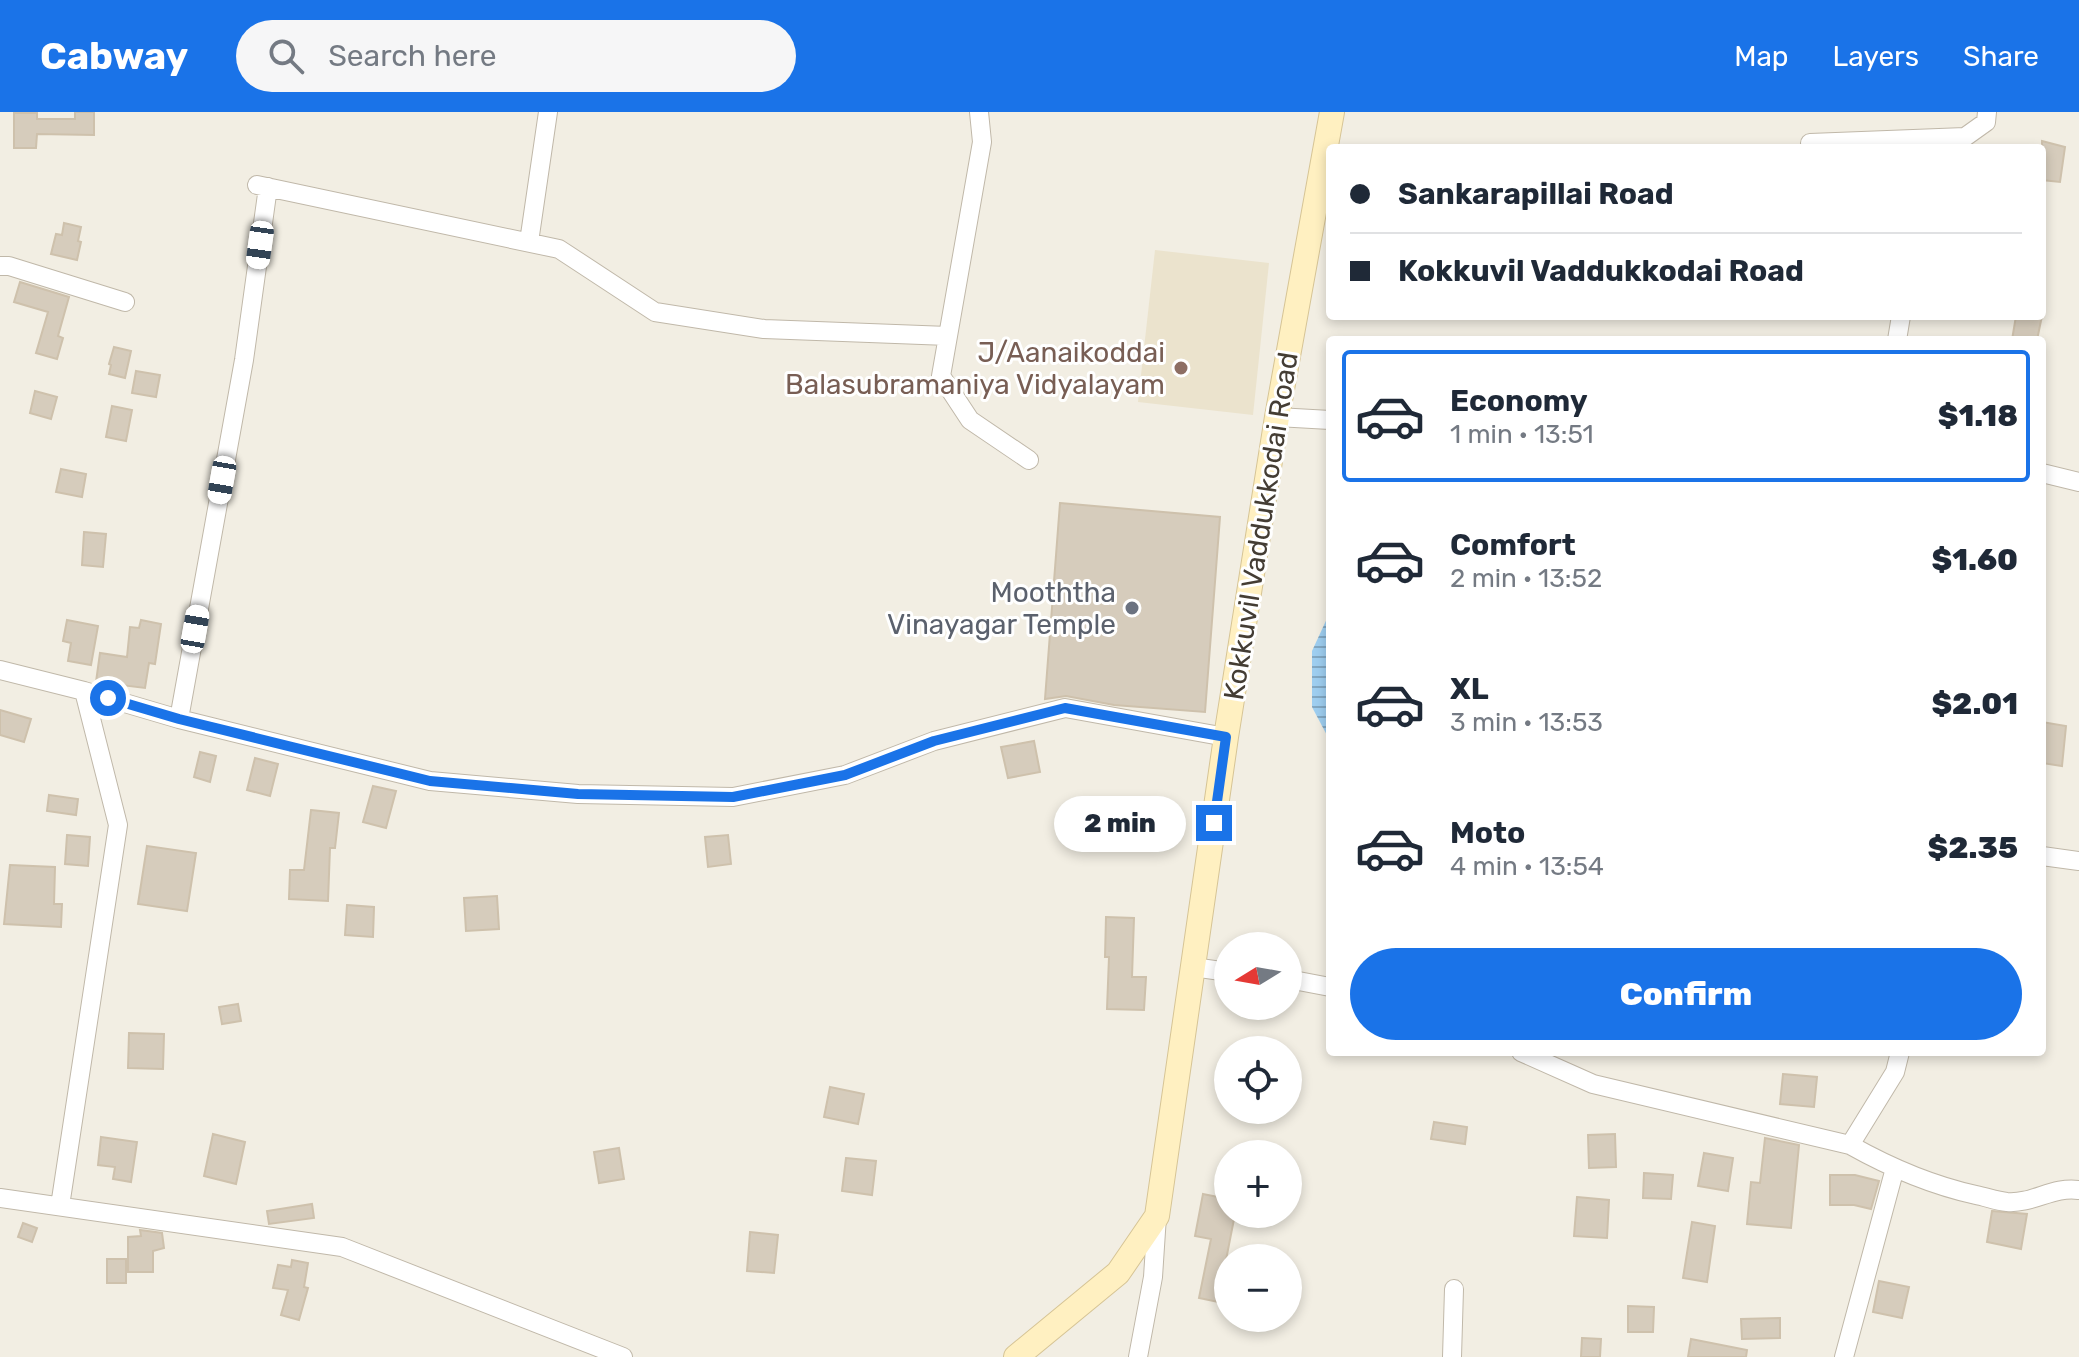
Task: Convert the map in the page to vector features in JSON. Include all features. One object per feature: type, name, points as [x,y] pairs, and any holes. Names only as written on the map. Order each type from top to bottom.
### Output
[{"type":"main road","name":"Kokkuvil Vaddukkodai Road","points":[[1326,144],[1332,112]]},
{"type":"main road","name":"Kokkuvil Vaddukkodai Road","points":[[1016,1357],[1118,1273],[1157,1216],[1226,737],[1277,417],[1326,145]]},
{"type":"street","points":[[529,242],[548,112]]},
{"type":"street","points":[[979,112],[982,142],[941,376],[970,420],[1029,460]]},
{"type":"street","points":[[1810,143],[1930,144],[1965,137],[1986,122],[1987,112]]},
{"type":"street","points":[[179,719],[244,360],[263,186],[559,249],[655,312],[764,329],[948,336]]},
{"type":"street","points":[[0,266],[125,302]]},
{"type":"street","points":[[1277,417],[1326,420]]},
{"type":"street","points":[[2046,474],[2079,482]]},
{"type":"street","points":[[0,670],[179,719],[430,781],[578,794],[733,797],[845,775],[934,741],[1065,708],[1226,737]]},
{"type":"street","points":[[60,1206],[118,825],[84,691]]},
{"type":"street","points":[[2046,857],[2079,861]]},
{"type":"street","points":[[1193,967],[1214,970]]},
{"type":"street","points":[[1302,982],[1326,986]]},
{"type":"street","points":[[1530,1056],[1593,1084],[1850,1145],[1937,1186],[2006,1202],[2035,1200],[2050,1191],[2079,1190]]},
{"type":"street","points":[[1850,1145],[1895,1072],[1899,1056]]},
{"type":"street","points":[[1844,1357],[1895,1168]]},
{"type":"street","points":[[0,1198],[342,1247],[623,1357]]},
{"type":"street","points":[[1138,1357],[1153,1277],[1157,1216]]},
{"type":"street","points":[[1452,1357],[1454,1289]]},
{"type":"shaded area","points":[[1155,250],[1269,263],[1253,415],[1138,402]]},
{"type":"water","points":[[1326,621],[1326,733],[1312,707],[1312,651]]},
{"type":"building","points":[[75,112],[94,112],[94,135],[37,134],[36,148],[14,148],[14,113],[37,113],[37,119],[75,119]]},
{"type":"building","points":[[2042,141],[2065,147],[2060,182],[2046,180],[2046,144]]},
{"type":"building","points":[[64,223],[81,227],[77,260],[51,254],[56,234],[62,235]]},
{"type":"building","points":[[20,282],[69,297],[58,336],[63,338],[57,359],[36,353],[48,312],[14,302]]},
{"type":"building","points":[[2015,320],[2041,320],[2038,336],[2013,336]]},
{"type":"building","points":[[114,347],[131,351],[125,378],[109,374]]},
{"type":"building","points":[[136,371],[160,375],[156,397],[132,393]]},
{"type":"building","points":[[35,391],[57,397],[51,419],[30,413]]},
{"type":"building","points":[[112,406],[132,410],[126,441],[106,437]]},
{"type":"building","points":[[61,469],[86,474],[82,497],[56,492]]},
{"type":"building","name":"Mooththa Vinayagar Temple","points":[[1060,503],[1220,517],[1205,712],[1114,705],[1066,696],[1045,699]]},
{"type":"building","points":[[84,532],[106,534],[103,567],[82,565]]},
{"type":"building","points":[[67,620],[98,626],[91,665],[68,661],[71,643],[63,641]]},
{"type":"building","points":[[141,620],[161,624],[155,664],[149,663],[145,688],[96,682],[100,653],[127,657],[130,627],[139,628]]},
{"type":"building","points":[[0,710],[31,719],[24,742],[0,735]]},
{"type":"building","points":[[2046,723],[2066,726],[2062,766],[2046,764]]},
{"type":"building","points":[[1034,741],[1040,772],[1008,778],[1001,747]]},
{"type":"building","points":[[200,752],[216,756],[210,782],[194,777]]},
{"type":"building","points":[[255,758],[278,764],[270,796],[247,790]]},
{"type":"building","points":[[373,786],[396,791],[386,828],[363,822]]},
{"type":"building","points":[[49,795],[78,799],[76,815],[47,811]]},
{"type":"building","points":[[311,810],[339,813],[335,848],[330,848],[328,901],[289,899],[290,870],[304,870]]},
{"type":"building","points":[[67,835],[90,837],[88,866],[65,864]]},
{"type":"building","points":[[728,835],[731,864],[708,867],[705,837]]},
{"type":"building","points":[[147,846],[196,853],[187,911],[138,904]]},
{"type":"building","points":[[10,865],[55,867],[54,904],[62,904],[61,927],[4,924]]},
{"type":"building","points":[[497,896],[499,929],[466,931],[464,898]]},
{"type":"building","points":[[347,905],[374,907],[373,937],[345,935]]},
{"type":"building","points":[[1106,917],[1134,918],[1132,977],[1146,977],[1144,1010],[1107,1009],[1109,957],[1105,957]]},
{"type":"building","points":[[238,1004],[241,1021],[222,1024],[219,1007]]},
{"type":"building","points":[[129,1033],[164,1034],[163,1069],[128,1068]]},
{"type":"building","points":[[1783,1074],[1817,1077],[1814,1107],[1780,1104]]},
{"type":"building","points":[[830,1087],[864,1094],[858,1124],[824,1117]]},
{"type":"building","points":[[1434,1122],[1467,1127],[1465,1144],[1431,1139]]},
{"type":"building","points":[[213,1134],[245,1142],[236,1184],[204,1176]]},
{"type":"building","points":[[1615,1134],[1616,1167],[1589,1168],[1588,1135]]},
{"type":"building","points":[[101,1137],[137,1142],[131,1182],[113,1179],[115,1167],[98,1165]]},
{"type":"building","points":[[1765,1138],[1799,1145],[1791,1228],[1747,1224],[1751,1182],[1760,1183]]},
{"type":"building","points":[[619,1148],[624,1179],[599,1183],[594,1152]]},
{"type":"building","points":[[1704,1153],[1733,1158],[1728,1191],[1698,1186]]},
{"type":"building","points":[[846,1158],[876,1161],[872,1195],[842,1191]]},
{"type":"building","points":[[1644,1173],[1673,1175],[1671,1199],[1643,1198]]},
{"type":"building","points":[[1830,1175],[1855,1175],[1879,1181],[1871,1209],[1830,1205]]},
{"type":"building","points":[[1203,1194],[1214,1196],[1214,1228],[1232,1228],[1229,1244],[1214,1244],[1214,1301],[1199,1298],[1211,1239],[1195,1236]]},
{"type":"building","points":[[1577,1197],[1609,1200],[1607,1238],[1574,1236]]},
{"type":"building","points":[[312,1204],[314,1218],[269,1224],[267,1211]]},
{"type":"building","points":[[1992,1211],[2027,1214],[2021,1249],[1987,1242]]},
{"type":"building","points":[[1692,1222],[1715,1226],[1707,1282],[1683,1278]]},
{"type":"building","points":[[23,1223],[37,1228],[32,1242],[18,1237]]},
{"type":"building","points":[[140,1230],[162,1233],[164,1248],[153,1251],[153,1272],[128,1272],[128,1237],[141,1236]]},
{"type":"building","points":[[750,1232],[778,1235],[774,1273],[747,1271]]},
{"type":"building","points":[[107,1259],[126,1259],[126,1283],[107,1283]]},
{"type":"building","points":[[292,1260],[308,1263],[304,1287],[308,1288],[299,1320],[281,1315],[288,1290],[273,1288],[278,1265],[291,1267]]},
{"type":"building","points":[[1879,1281],[1909,1287],[1902,1318],[1873,1312]]},
{"type":"building","points":[[1628,1306],[1654,1307],[1653,1332],[1628,1332]]},
{"type":"building","points":[[1780,1318],[1780,1338],[1742,1339],[1741,1319]]},
{"type":"building","points":[[1582,1338],[1601,1339],[1600,1357],[1581,1357]]},
{"type":"building","points":[[1691,1339],[1747,1350],[1746,1357],[1688,1357]]},
{"type":"place","name":"J/Aanaikoddai Balasubramaniya Vidyalayam","points":[[1181,368]]},
{"type":"place","name":"Mooththa Vinayagar Temple","points":[[1132,608]]},
{"type":"route","points":[[108,698],[179,719],[430,781],[578,794],[733,797],[845,775],[934,741],[1065,708],[1226,737],[1214,823]]}]
